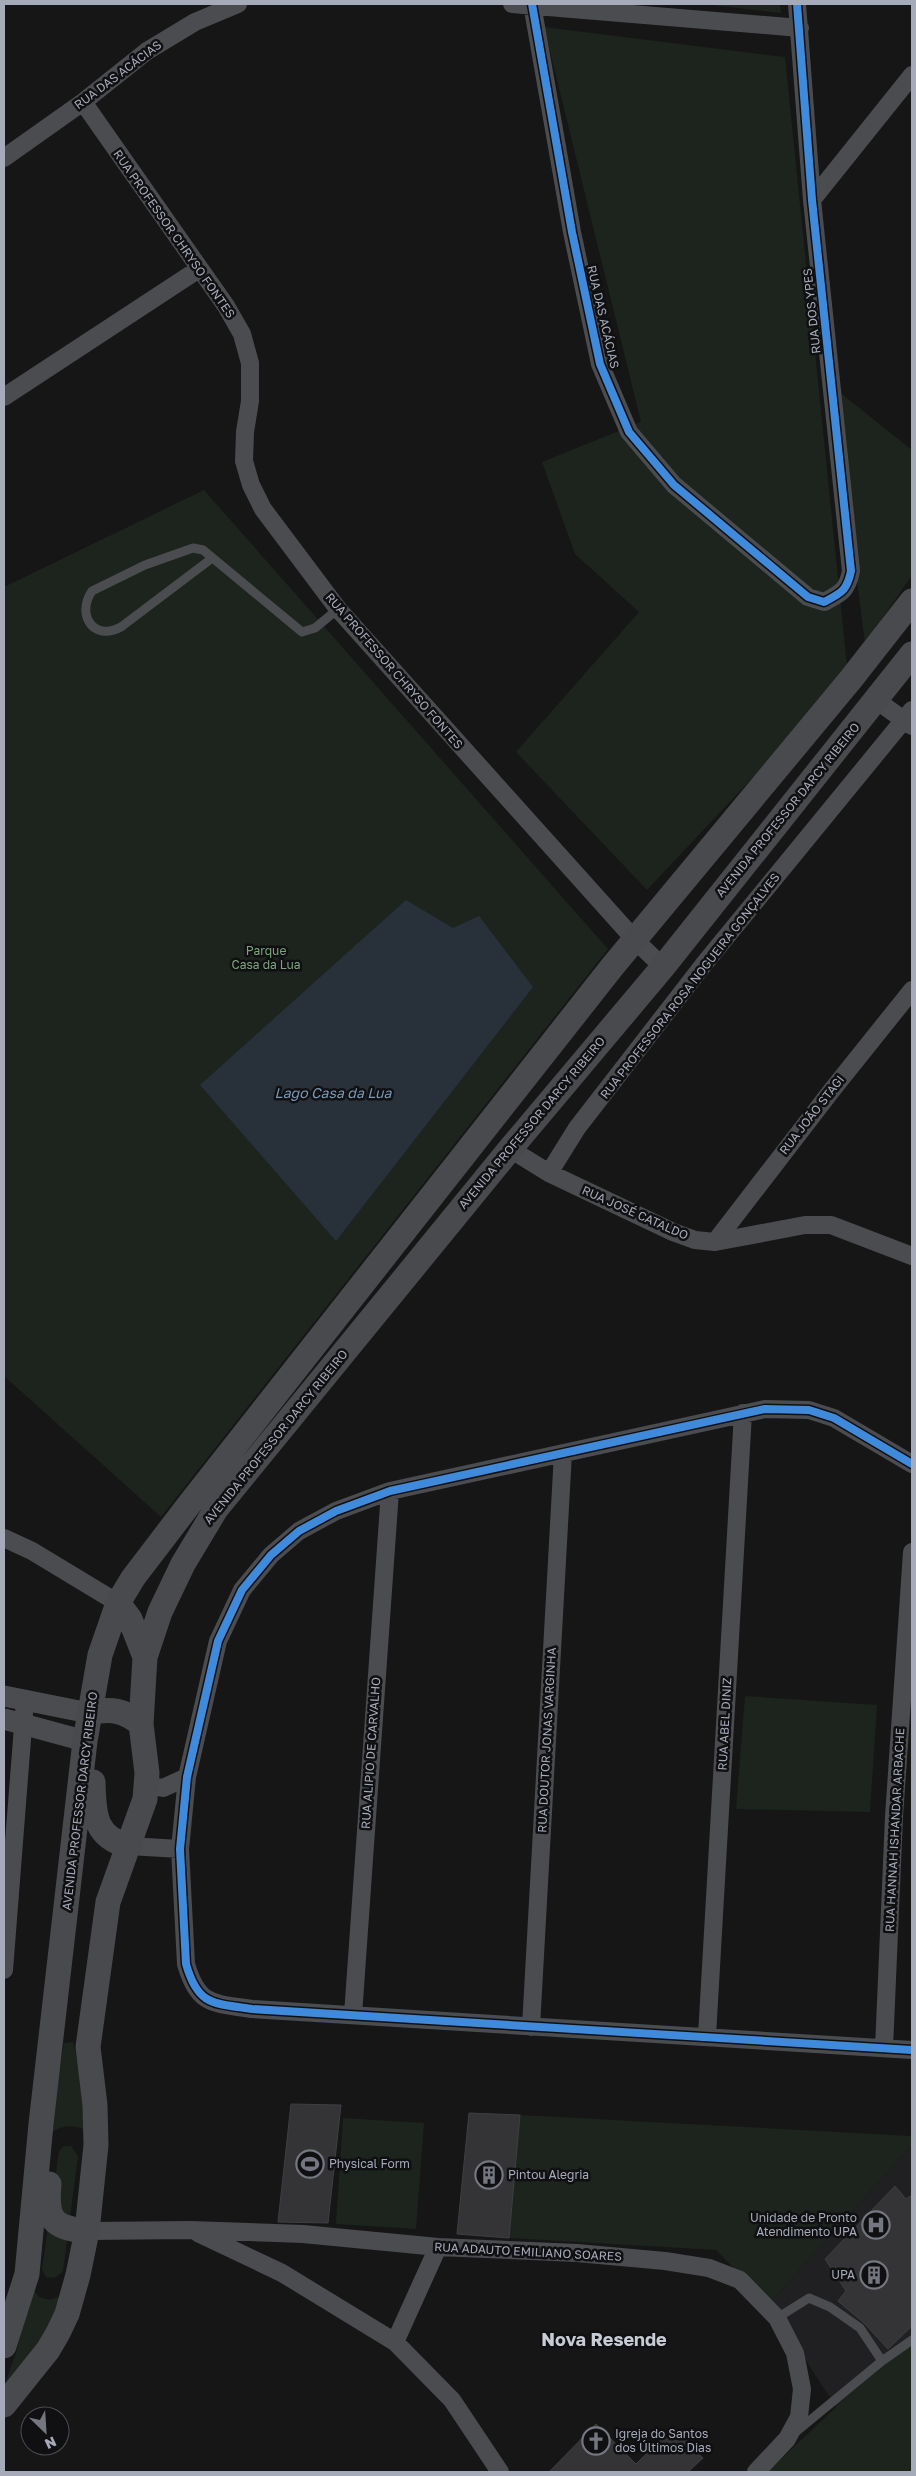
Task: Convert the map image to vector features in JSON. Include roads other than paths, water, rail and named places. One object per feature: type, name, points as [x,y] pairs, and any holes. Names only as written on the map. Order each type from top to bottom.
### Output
[{"type":"main road","name":"AVENIDA PROFESSOR DARCY RIBEIRO","points":[[4,2346],[27,2274],[41,2124],[89,1713],[100,1655],[118,1604],[133,1578],[231,1450],[606,975],[851,679],[912,601]]},
{"type":"main road","name":"AVENIDA PROFESSOR DARCY RIBEIRO","points":[[4,2405],[48,2350],[58,2333],[67,2314],[78,2276],[87,2231],[96,2130],[88,2047],[108,1902],[145,1799],[146,1785],[142,1724],[145,1656],[160,1612],[183,1564],[216,1509],[510,1149],[663,967],[912,654]]},
{"type":"main road","points":[[118,1604],[130,1619],[145,1656]]},
{"type":"main road","points":[[89,1713],[109,1710],[121,1711],[142,1724]]},
{"type":"main road","points":[[84,1749],[93,1772],[94,1811],[98,1823],[110,1839],[129,1846]]},
{"type":"main road","points":[[41,2124],[49,2140],[51,2153],[47,2205],[49,2214],[62,2228],[87,2231]]},
{"type":"street","name":"RUA DAS ACÁCIAS","points":[[4,158],[83,102],[147,51],[196,22],[238,4]]},
{"type":"street","points":[[512,4],[800,28]]},
{"type":"street","name":"RUA DOS YPES","points":[[797,4],[812,200],[851,571],[848,586],[839,594],[824,602]]},
{"type":"street","name":"RUA DAS ACÁCIAS","points":[[532,5],[572,232],[600,364],[629,432],[674,485],[808,597],[824,602]]},
{"type":"street","points":[[812,200],[912,75]]},
{"type":"street","name":"RUA PROFESSOR CHRYSO FONTES","points":[[83,102],[226,306],[242,334],[250,363],[250,401],[245,432],[244,461],[251,485],[263,509],[338,609],[636,941],[663,967]]},
{"type":"street","points":[[4,397],[199,269]]},
{"type":"street","points":[[876,700],[909,719]]},
{"type":"street","name":"RUA PROFESSORA ROSA NOGUEIRA GONÇALVES","points":[[549,1173],[577,1128],[704,964],[909,719]]},
{"type":"street","name":"RUA JOÃO STAGI","points":[[715,1242],[826,1097],[912,990]]},
{"type":"street","name":"RUA JOSÉ CATALDO","points":[[510,1149],[549,1173],[673,1232],[695,1240],[715,1242],[805,1225],[831,1225],[912,1256]]},
{"type":"street","points":[[912,1464],[834,1418],[809,1410],[779,1409],[743,1413],[390,1491],[336,1511],[299,1531],[271,1555],[242,1590],[218,1640],[187,1777],[180,1849],[186,1964],[191,1982],[200,1996],[217,2004],[252,2009],[912,2050]]},
{"type":"street","name":"RUA ABEL DINIZ","points":[[707,2036],[743,1413]]},
{"type":"street","name":"RUA DOUTOR JONAS VARGINHA","points":[[531,2027],[563,1454]]},
{"type":"street","name":"RUA ALIPIO DE CARVALHO","points":[[353,2015],[390,1491]]},
{"type":"street","points":[[4,1538],[32,1551],[118,1604]]},
{"type":"street","name":"RUA HANNAH ISHANDAR ARBACHE","points":[[884,2048],[894,1817],[912,1552]]},
{"type":"street","points":[[4,1696],[89,1713]]},
{"type":"street","points":[[4,1970],[13,1721],[25,1701]]},
{"type":"street","points":[[13,1721],[84,1749]]},
{"type":"street","points":[[146,1785],[163,1788],[187,1777]]},
{"type":"street","points":[[129,1846],[180,1849]]},
{"type":"street","points":[[191,2230],[282,2273],[395,2342],[452,2400],[500,2472]]},
{"type":"street","name":"RUA ADAUTO EMILIANO SOARES","points":[[87,2231],[191,2230],[302,2234],[438,2247],[587,2254],[665,2261],[709,2268],[740,2280],[777,2318],[795,2354],[802,2389],[799,2417],[787,2439],[756,2472]]},
{"type":"street","points":[[395,2342],[438,2247]]},
{"type":"lane","points":[[211,559],[113,631],[98,631],[92,627],[86,614],[88,597],[92,590],[146,565],[193,548],[203,550],[211,559],[250,586],[302,632],[315,628],[338,609]]},
{"type":"lane","points":[[777,2318],[809,2298],[830,2306],[860,2328],[882,2360]]},
{"type":"lane","points":[[787,2439],[882,2360],[912,2340]]},
{"type":"water","name":"Lago Casa da Lua","points":[[406,900],[453,928],[479,916],[533,987],[336,1241],[200,1085]]},
{"type":"place","name":"Physical Form","points":[[310,2164]]},
{"type":"place","name":"Pintou Alegria","points":[[489,2175]]},
{"type":"place","name":"Unidade de Pronto Atendimento UPA","points":[[876,2225]]},
{"type":"place","name":"UPA","points":[[874,2275]]},
{"type":"place","name":"Igreja do Santos dos Últimos Dias","points":[[596,2441]]},
{"type":"district","name":"Nova Resende","points":[[604,2340]]},
{"type":"park label","name":"Parque Casa da Lua","points":[[266,958]]}]
